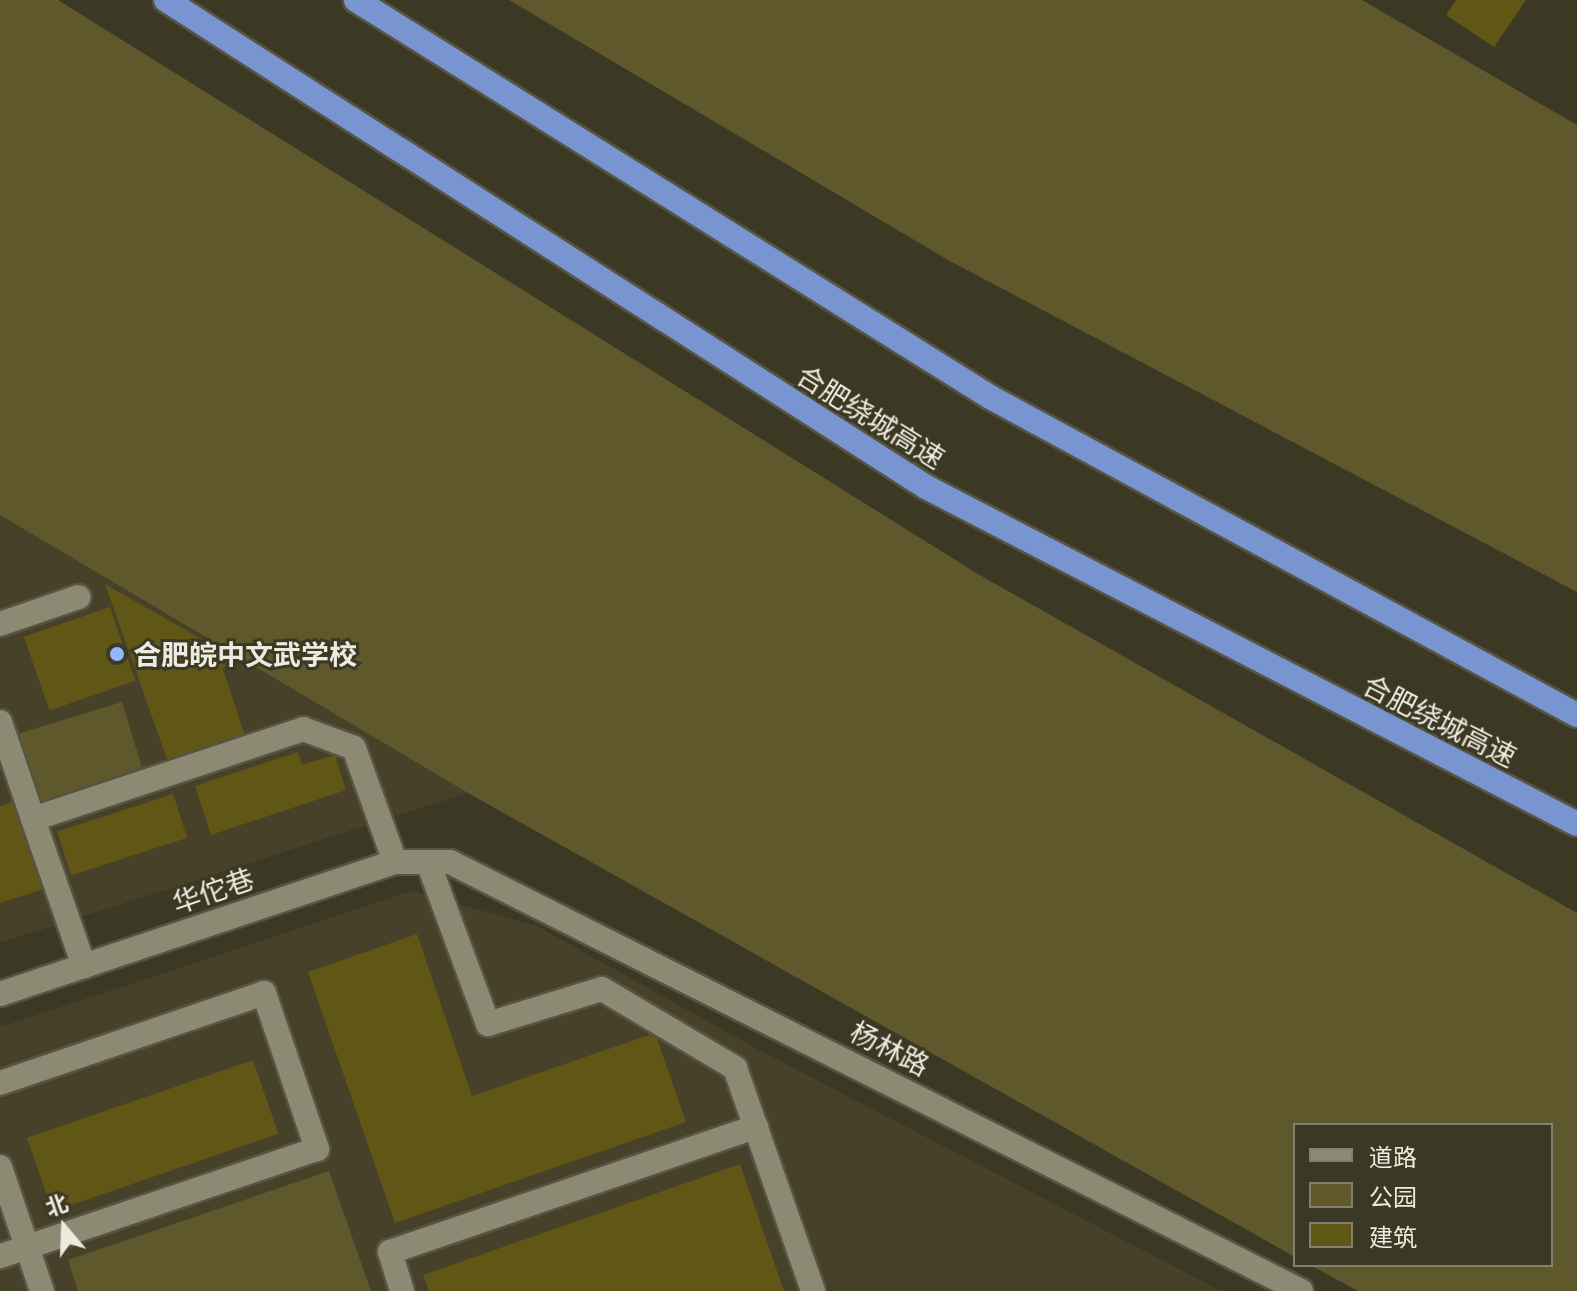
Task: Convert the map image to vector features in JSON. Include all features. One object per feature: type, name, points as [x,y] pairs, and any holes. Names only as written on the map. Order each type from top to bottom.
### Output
[{"type":"highway","name":"合肥绕城高速","points":[[166,0],[926,487],[1577,824]]},
{"type":"highway","points":[[356,0],[990,397],[1577,715]]},
{"type":"street","points":[[0,624],[79,597]]},
{"type":"street","points":[[0,722],[84,966]]},
{"type":"street","points":[[33,819],[303,729],[354,748],[395,862]]},
{"type":"street","name":"华佗巷","points":[[0,994],[395,862],[439,862]]},
{"type":"street","points":[[439,862],[488,1024],[602,989],[735,1068],[813,1291]]},
{"type":"street","name":"杨林路","points":[[439,862],[1301,1291]]},
{"type":"street","points":[[0,1083],[264,993],[317,1149],[0,1256]]},
{"type":"street","points":[[402,1291],[390,1252],[756,1127]]},
{"type":"street","points":[[0,1167],[42,1291]]},
{"type":"shaded area","name":"合肥皖中文武学校","points":[[0,515],[468,793],[0,943]]},
{"type":"shaded area","points":[[412,891],[537,926],[761,1051],[1221,1291],[0,1291],[0,1027]]},
{"type":"green space","points":[[0,0],[58,0],[978,574],[1577,913],[1577,1291],[1358,1291],[1314,1267],[1553,1267],[1553,1123],[1293,1123],[1293,1256],[468,793],[0,515]]},
{"type":"green space","points":[[509,0],[1362,0],[1577,125],[1577,592],[948,260]]},
{"type":"green space","points":[[122,702],[143,772],[37,804],[16,734]]},
{"type":"green space","points":[[329,1171],[371,1291],[78,1291],[68,1260]]},
{"type":"building","points":[[1456,0],[1526,0],[1494,47],[1446,15]]},
{"type":"building","points":[[105,584],[231,656],[223,669],[245,736],[168,762]]},
{"type":"building","points":[[110,607],[135,681],[49,710],[24,637]]},
{"type":"building","points":[[298,752],[302,765],[335,755],[346,790],[211,835],[195,786]]},
{"type":"building","points":[[173,794],[187,838],[71,875],[57,832]]},
{"type":"building","points":[[18,800],[47,888],[0,903],[0,806]]},
{"type":"building","points":[[417,934],[472,1096],[655,1033],[686,1122],[395,1223],[308,972]]},
{"type":"building","points":[[253,1060],[278,1134],[52,1212],[27,1138]]},
{"type":"building","points":[[740,1164],[784,1291],[429,1291],[423,1275]]},
{"type":"place","name":"合肥皖中文武学校","points":[[117,654]]}]
